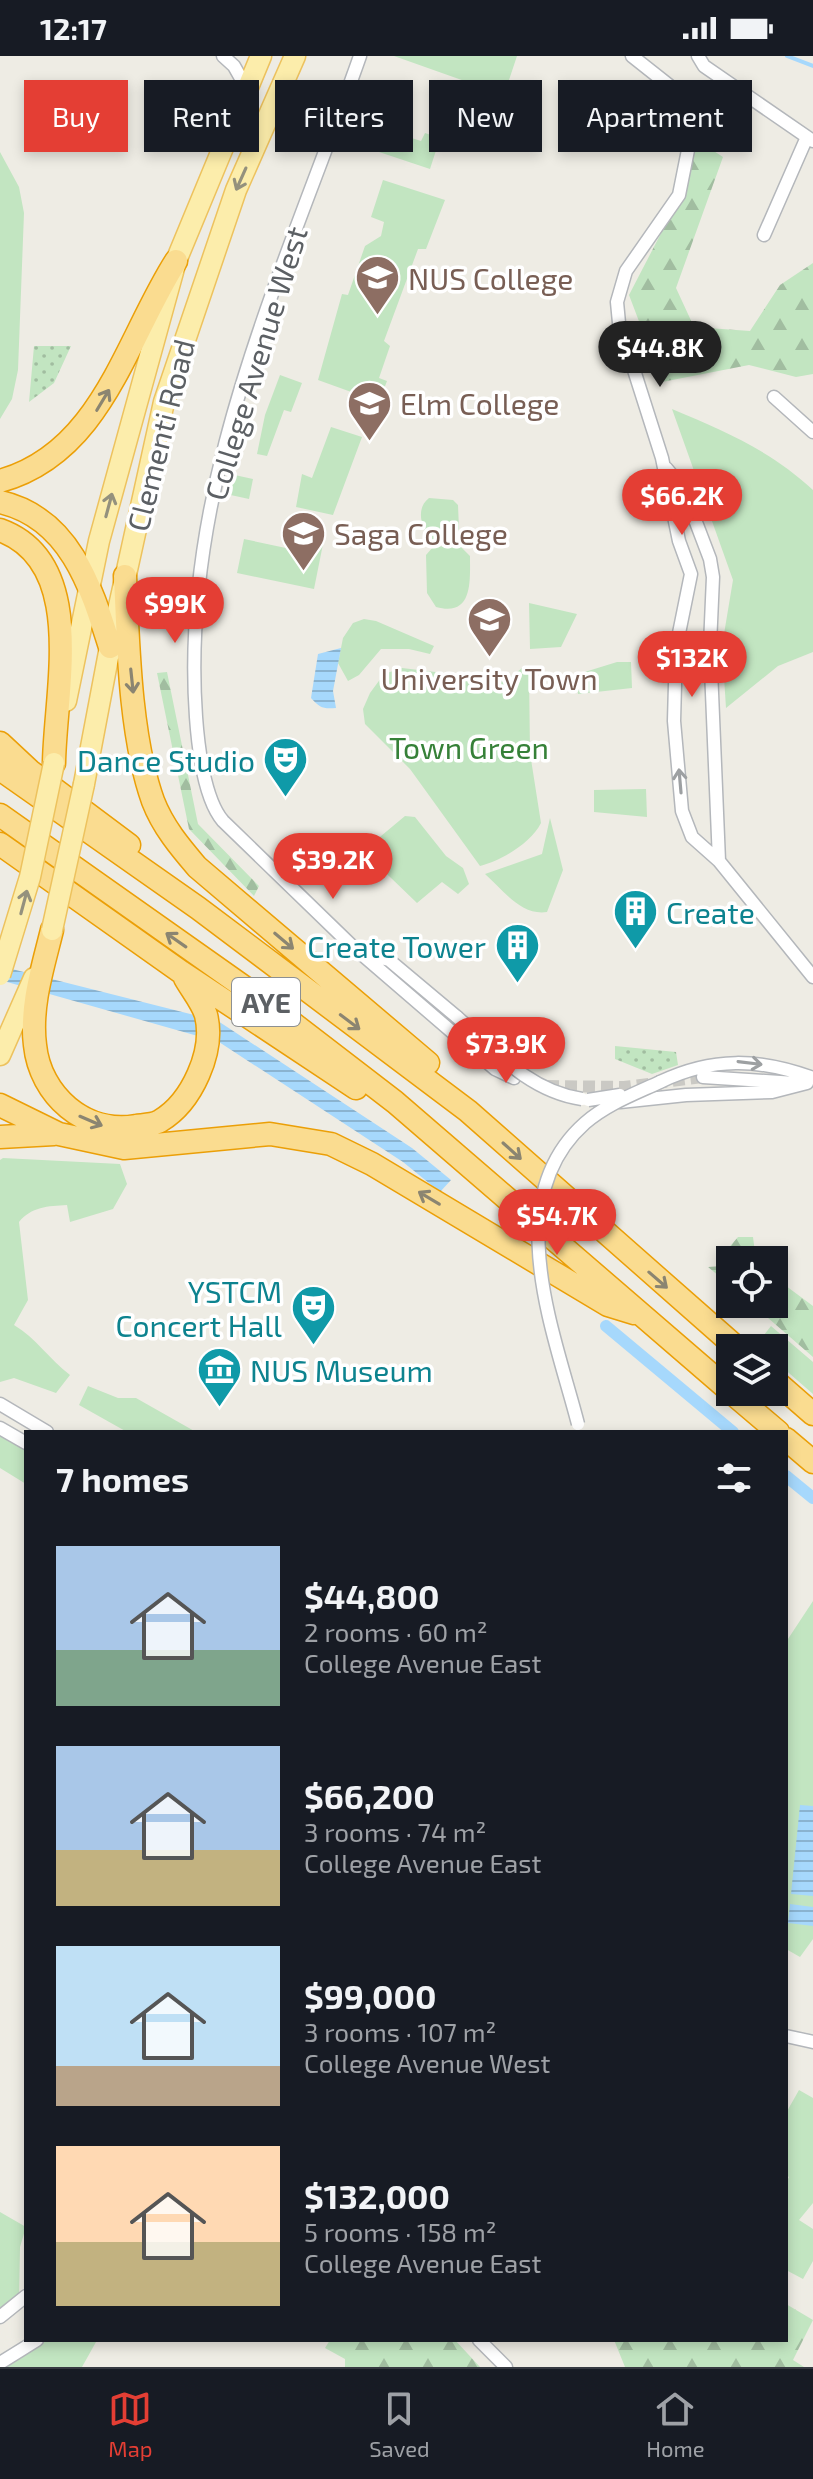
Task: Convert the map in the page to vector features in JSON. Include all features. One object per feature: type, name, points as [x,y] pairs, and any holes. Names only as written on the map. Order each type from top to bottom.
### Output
[{"type":"highway","points":[[0,481],[32,470],[96,412],[118,374],[156,292],[176,261]]},
{"type":"highway","points":[[0,502],[13,505],[46,524],[75,556],[89,581],[110,647]]},
{"type":"highway","points":[[0,530],[13,535],[37,553],[51,576],[58,602],[60,657],[54,763]]},
{"type":"highway","points":[[125,576],[138,731],[153,801],[170,835],[197,867],[438,1072],[468,1111]]},
{"type":"highway","points":[[0,743],[30,771],[162,870],[198,908]]},
{"type":"highway","name":"AYE","points":[[0,769],[198,908],[468,1111],[721,1334]]},
{"type":"highway","name":"AYE","points":[[0,815],[265,1002],[395,1102],[716,1378]]},
{"type":"highway","points":[[0,844],[181,972],[437,1141]]},
{"type":"highway","points":[[52,930],[34,1017],[39,1067],[45,1084],[71,1112],[113,1130],[159,1122],[191,1089],[209,1044],[205,1013],[181,972]]},
{"type":"highway","points":[[0,1105],[59,1134],[124,1148],[270,1134],[331,1144],[372,1164],[608,1305],[639,1313]]},
{"type":"highway","points":[[0,1137],[59,1134]]},
{"type":"highway","points":[[788,1392],[813,1414]]},
{"type":"highway","name":"AYE","points":[[748,1406],[776,1430]]},
{"type":"highway","points":[[788,1441],[813,1462]]},
{"type":"main road","name":"Clementi Road","points":[[251,80],[261,56]]},
{"type":"main road","name":"Clementi Road","points":[[0,1055],[52,930],[125,576],[180,349],[236,190],[295,56]]},
{"type":"main road","name":"Clementi Road","points":[[0,975],[30,877],[89,581],[176,261],[221,152]]},
{"type":"street","points":[[223,56],[234,66],[242,80]]},
{"type":"street","name":"College Avenue West","points":[[360,56],[265,312],[215,478],[202,552],[193,682],[202,761],[218,816],[360,952],[495,1069],[514,1078]]},
{"type":"street","points":[[632,56],[685,98],[693,125],[679,195],[626,271],[617,302],[619,323],[664,466],[679,541],[691,574],[676,648],[674,721],[682,811],[692,837],[719,861],[813,977]]},
{"type":"street","points":[[698,56],[704,66],[810,139],[764,235]]},
{"type":"street","points":[[774,397],[813,432]]},
{"type":"street","points":[[664,466],[683,488],[710,559],[713,577],[710,645],[719,861]]},
{"type":"street","points":[[360,952],[389,960],[521,1075],[542,1089],[585,1100],[616,1096],[660,1082]]},
{"type":"street","points":[[579,1430],[545,1297],[537,1245],[541,1206],[558,1156],[574,1133],[617,1102],[711,1062],[738,1061],[785,1068],[811,1082]]},
{"type":"street","points":[[703,1077],[811,1082]]},
{"type":"street","points":[[617,1102],[780,1091],[811,1082]]},
{"type":"street","points":[[0,1404],[43,1430]]},
{"type":"street","points":[[2,1429],[12,1424],[15,1413]]},
{"type":"street","points":[[22,1441],[21,1430],[31,1423]]},
{"type":"street","points":[[2,1429],[22,1441]]},
{"type":"street","points":[[788,2036],[813,2042]]},
{"type":"street","points":[[0,2317],[24,2298]]},
{"type":"street","points":[[3,2359],[33,2342]]},
{"type":"street","points":[[481,2342],[506,2367]]},
{"type":"green space","points":[[394,56],[517,56],[509,80],[462,80]]},
{"type":"green space","points":[[425,133],[429,134],[429,152],[435,152],[430,169],[379,152],[413,152],[413,138],[421,141]]},
{"type":"green space","points":[[0,152],[19,187],[24,213],[18,370],[12,399],[0,419]]},
{"type":"green space","points":[[694,152],[715,152],[723,157],[676,288],[694,327],[750,331],[780,285],[813,263],[813,374],[796,377],[749,365],[662,382],[629,295],[685,187]]},
{"type":"green space","points":[[383,180],[445,200],[426,249],[418,249],[384,341],[390,346],[379,378],[387,381],[379,402],[318,380],[342,294],[348,295],[365,246],[381,236],[384,222],[371,217]]},
{"type":"green space","points":[[34,346],[71,346],[54,383],[29,402]]},
{"type":"green space","points":[[280,375],[302,383],[291,412],[284,410],[267,456],[257,454],[265,415]]},
{"type":"green space","points":[[672,409],[764,453],[813,490],[813,652],[778,666],[726,708],[722,646],[733,580]]},
{"type":"green space","points":[[331,427],[362,437],[333,515],[296,507],[302,474],[312,478]]},
{"type":"green space","points":[[230,474],[253,479],[249,499],[226,494]]},
{"type":"green space","points":[[429,498],[453,500],[458,505],[459,529],[454,537],[429,540],[421,513]]},
{"type":"green space","points":[[304,535],[324,539],[314,589],[237,573],[244,539],[300,551]]},
{"type":"green space","points":[[459,545],[470,556],[467,595],[457,607],[436,607],[427,593],[426,555],[433,547]]},
{"type":"green space","points":[[529,603],[577,614],[561,647],[530,649]]},
{"type":"green space","points":[[364,619],[376,621],[434,646],[430,654],[409,649],[381,649],[359,675],[348,681],[338,663],[343,638],[353,623]]},
{"type":"green space","points":[[617,662],[631,662],[632,688],[578,694],[575,675]]},
{"type":"green space","name":"Town Green","points":[[402,668],[452,674],[484,684],[506,681],[522,668],[529,672],[530,753],[541,823],[523,844],[497,860],[480,866],[410,769],[365,724],[363,709],[370,693],[384,674]]},
{"type":"green space","points":[[167,672],[198,824],[259,886],[254,896],[189,829],[157,673]]},
{"type":"green space","points":[[646,789],[647,817],[594,812],[594,790]]},
{"type":"green space","points":[[405,816],[415,817],[446,856],[463,868],[469,884],[458,894],[442,882],[417,903],[363,851]]},
{"type":"green space","points":[[550,818],[563,870],[547,912],[538,912],[521,906],[485,874],[542,854]]},
{"type":"green space","points":[[615,1046],[676,1052],[678,1065],[652,1074],[615,1059]]},
{"type":"green space","points":[[0,1160],[120,1164],[127,1184],[113,1209],[70,1222],[67,1205],[47,1207],[34,1210],[19,1222],[28,1300],[14,1325],[70,1375],[56,1393],[14,1378],[0,1382]]},
{"type":"green space","points":[[738,1237],[753,1237],[754,1246],[730,1246]]},
{"type":"green space","points":[[788,1287],[813,1306],[813,1357],[768,1318],[788,1318]]},
{"type":"green space","points":[[771,1326],[780,1334],[765,1334]]},
{"type":"green space","points":[[788,1341],[813,1362],[813,1394],[788,1372]]},
{"type":"green space","points":[[88,1386],[118,1398],[136,1398],[192,1430],[123,1430],[79,1405]]},
{"type":"green space","points":[[0,1428],[24,1442],[24,1483],[0,1468]]},
{"type":"green space","points":[[813,1601],[813,1939],[800,1957],[788,1950],[788,1639]]},
{"type":"green space","points":[[799,2090],[813,2098],[813,2203],[799,2220],[813,2229],[813,2261],[803,2279],[788,2271],[788,2109]]},
{"type":"green space","points":[[0,2212],[24,2226],[24,2234],[20,2247],[19,2301],[0,2317]]},
{"type":"green space","points":[[788,2305],[813,2320],[793,2360],[804,2367],[625,2367],[615,2342],[788,2342]]},
{"type":"green space","points":[[34,2342],[96,2342],[82,2367],[1,2367]]},
{"type":"green space","points":[[329,2342],[457,2342],[480,2367],[345,2367],[345,2359],[325,2348]]},
{"type":"water","points":[[341,648],[333,691],[336,708],[322,707],[311,698],[318,654]]},
{"type":"water","points":[[0,966],[218,1021],[412,1148],[451,1180],[440,1192],[403,1162],[219,1042],[0,980]]},
{"type":"water","points":[[800,1805],[813,1806],[813,1896],[791,1894]]},
{"type":"water","points":[[790,1904],[813,1907],[813,1926],[788,1923]]},
{"type":"waterway","points":[[787,56],[813,66]]},
{"type":"waterway","points":[[606,1326],[731,1430]]},
{"type":"waterway","points":[[788,1478],[813,1498]]},
{"type":"tunnel","points":[[547,1086],[624,1087],[703,1077]]},
{"type":"place","name":"NUS College","points":[[377,317]]},
{"type":"place","name":"Elm College","points":[[369,442]]},
{"type":"place","name":"Saga College","points":[[303,572]]},
{"type":"place","name":"University Town","points":[[489,659]]},
{"type":"place","name":"Dance Studio","points":[[286,799]]},
{"type":"place","name":"Create","points":[[635,951]]},
{"type":"place","name":"Create Tower","points":[[517,985]]},
{"type":"place","name":"YSTCM Concert Hall","points":[[313,1347]]},
{"type":"place","name":"NUS Museum","points":[[219,1409]]}]
